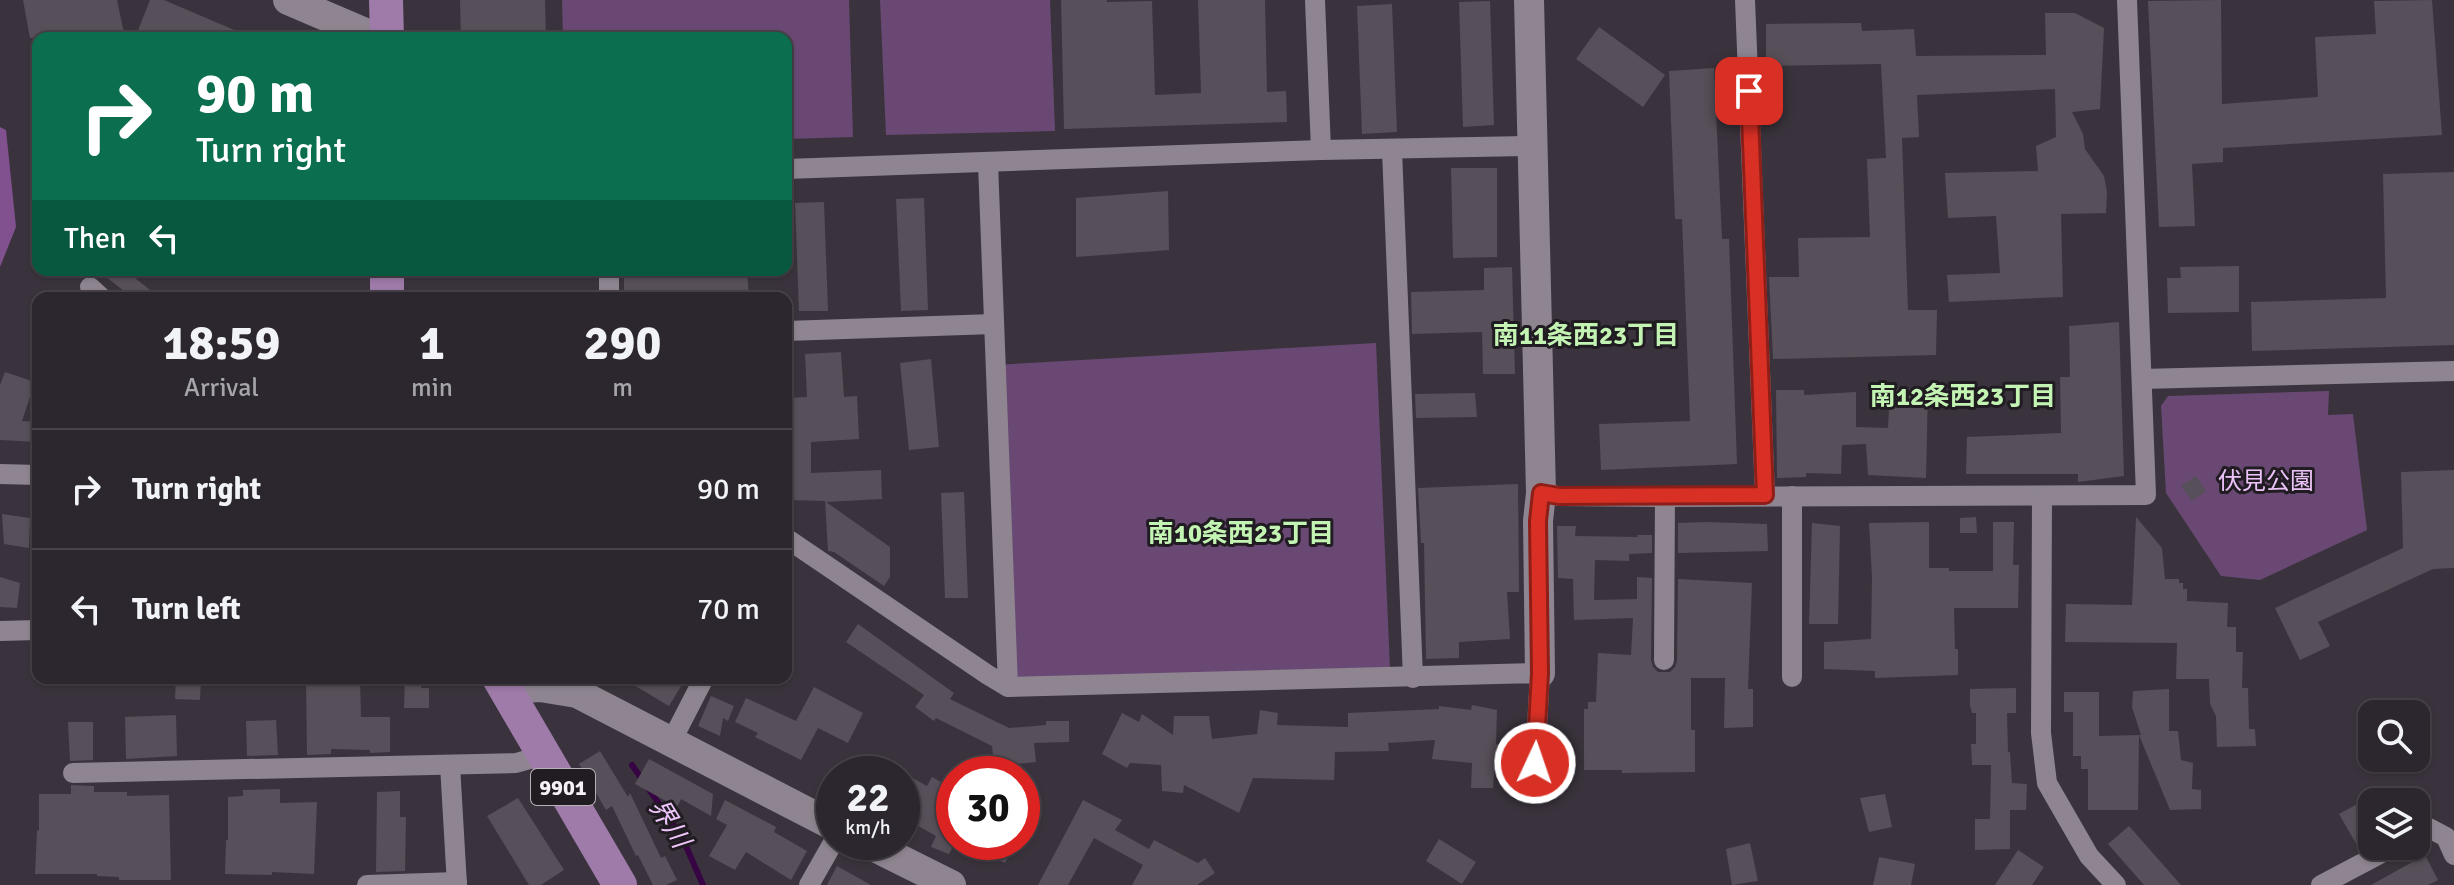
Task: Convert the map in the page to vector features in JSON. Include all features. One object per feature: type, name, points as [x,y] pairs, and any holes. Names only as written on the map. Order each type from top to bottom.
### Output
[{"type":"main road","points":[[386,0],[387,32]]},
{"type":"main road","name":"9901","points":[[504,684],[620,885]]},
{"type":"street","points":[[288,0],[363,32]]},
{"type":"street","points":[[1315,0],[1321,150]]},
{"type":"street","points":[[1529,0],[1541,493],[1538,521],[1540,673],[1535,763]]},
{"type":"street","points":[[1745,0],[1765,495]]},
{"type":"street","points":[[1541,493],[1559,496],[1665,497],[2146,495],[2127,0]]},
{"type":"street","points":[[792,169],[1321,150],[1531,146]]},
{"type":"street","points":[[1392,150],[1413,678]]},
{"type":"street","points":[[988,163],[1008,687]]},
{"type":"street","points":[[792,331],[994,324]]},
{"type":"street","points":[[2142,379],[2454,371]]},
{"type":"street","points":[[0,474],[32,475]]},
{"type":"street","points":[[1792,496],[1792,677]]},
{"type":"street","points":[[1664,660],[1665,497]]},
{"type":"street","points":[[2042,497],[2041,733],[2047,783],[2089,856],[2116,885]]},
{"type":"street","points":[[792,542],[1008,687],[1540,673]]},
{"type":"street","points":[[0,631],[32,630]]},
{"type":"street","points":[[512,684],[577,693],[816,817]]},
{"type":"street","points":[[671,742],[701,684]]},
{"type":"street","points":[[73,773],[516,763],[544,755]]},
{"type":"street","points":[[367,885],[457,883],[450,765]]},
{"type":"street","points":[[2430,829],[2446,837],[2454,855]]},
{"type":"street","points":[[809,885],[823,860]]},
{"type":"street","points":[[901,860],[951,885]]},
{"type":"street","points":[[2321,885],[2368,860]]},
{"type":"green space","points":[[562,0],[849,0],[853,137],[792,139],[792,32],[563,32]]},
{"type":"green space","points":[[880,0],[1050,0],[1055,131],[886,135]]},
{"type":"green space","points":[[1376,343],[1390,670],[1028,689],[1012,674],[995,365]]},
{"type":"green space","name":"伏見公園","points":[[2329,391],[2328,415],[2353,414],[2367,530],[2260,580],[2221,576],[2166,493],[2161,406],[2168,396]]},
{"type":"shaded area","points":[[0,127],[6,130],[16,227],[0,267]]},
{"type":"building","points":[[23,0],[117,0],[124,32],[32,32],[30,38]]},
{"type":"building","points":[[150,0],[164,0],[239,32],[137,32]]},
{"type":"building","points":[[460,0],[545,0],[546,32],[461,32]]},
{"type":"building","points":[[1061,0],[1152,1],[1155,95],[1201,93],[1198,0],[1265,0],[1267,92],[1286,91],[1287,122],[1064,129]]},
{"type":"building","points":[[2221,0],[2222,104],[2318,97],[2315,37],[2376,34],[2374,1],[2432,0],[2442,135],[2223,148],[2223,162],[2192,164],[2195,226],[2159,227],[2148,1]]},
{"type":"building","points":[[1490,1],[1494,125],[1463,127],[1459,2]]},
{"type":"building","points":[[1392,4],[1397,132],[1362,134],[1357,6]]},
{"type":"building","points":[[2045,13],[2075,13],[2104,28],[2100,109],[2072,112],[2083,134],[2085,149],[2104,176],[2106,213],[2061,214],[2063,297],[1949,302],[1947,275],[2000,273],[1996,216],[1948,218],[1945,173],[2038,171],[2036,146],[2056,137],[2055,89],[1917,95],[1919,137],[1902,138],[1908,310],[1937,310],[1936,355],[1773,359],[1769,277],[1799,277],[1798,238],[1870,237],[1867,159],[1886,158],[1881,64],[1766,66],[1766,24],[1861,23],[1862,31],[1914,29],[1916,56],[2046,55]]},
{"type":"building","points":[[1599,27],[1665,75],[1643,107],[1576,59]]},
{"type":"building","points":[[1714,68],[1722,239],[1729,239],[1737,464],[1601,470],[1599,424],[1690,421],[1682,219],[1675,219],[1669,71]]},
{"type":"building","points":[[1451,168],[1497,168],[1497,257],[1453,258]]},
{"type":"building","points":[[2454,172],[2454,345],[2252,351],[2251,302],[2386,298],[2383,174]]},
{"type":"building","points":[[1168,191],[1169,250],[1076,257],[1076,198]]},
{"type":"building","points":[[924,198],[928,310],[901,311],[896,199]]},
{"type":"building","points":[[824,202],[828,311],[799,311],[795,203]]},
{"type":"building","points":[[2239,266],[2239,312],[2168,313],[2167,278],[2181,278],[2180,267]]},
{"type":"building","points":[[1512,267],[1515,374],[1483,374],[1482,332],[1412,334],[1411,292],[1484,290],[1484,268]]},
{"type":"building","points":[[105,276],[132,276],[152,292],[125,292]]},
{"type":"building","points":[[624,276],[747,276],[749,292],[725,291],[624,292]]},
{"type":"building","points":[[2119,322],[2124,476],[2078,482],[2078,474],[1966,474],[1967,437],[2061,433],[2060,377],[2070,377],[2069,326]]},
{"type":"building","points":[[841,352],[844,397],[857,396],[859,439],[811,442],[811,473],[881,470],[882,499],[826,502],[890,547],[890,577],[884,586],[828,551],[825,501],[792,500],[792,398],[807,397],[805,354]]},
{"type":"building","points":[[931,359],[939,447],[909,450],[900,363]]},
{"type":"building","points":[[5,372],[32,381],[32,391],[22,421],[32,422],[32,442],[0,440],[0,385]]},
{"type":"building","points":[[1928,388],[1926,478],[1868,475],[1866,444],[1842,445],[1841,474],[1806,473],[1806,477],[1777,478],[1776,390],[1804,390],[1804,395],[1856,392],[1856,427],[1888,428],[1890,389]]},
{"type":"building","points":[[1475,393],[1477,417],[1416,418],[1415,394]]},
{"type":"building","points":[[2454,470],[2454,568],[2433,569],[2318,622],[2330,646],[2300,660],[2275,608],[2403,548],[2401,472]]},
{"type":"building","points":[[2196,476],[2206,491],[2192,501],[2181,486]]},
{"type":"building","points":[[1518,484],[1519,592],[1507,592],[1510,639],[1459,642],[1459,658],[1426,659],[1424,543],[1421,543],[1418,488]]},
{"type":"building","points":[[964,492],[968,598],[945,598],[941,493]]},
{"type":"building","points":[[2,514],[30,518],[29,548],[4,544]]},
{"type":"building","points":[[1976,517],[1977,533],[1960,533],[1960,518]]},
{"type":"building","points":[[2136,517],[2162,548],[2165,579],[2179,579],[2179,583],[2183,583],[2183,589],[2187,589],[2187,601],[2228,603],[2227,627],[2236,627],[2236,652],[2243,652],[2242,688],[2248,688],[2249,729],[2255,729],[2256,746],[2217,747],[2216,716],[2210,704],[2209,679],[2176,679],[2177,643],[2065,642],[2066,604],[2132,605]]},
{"type":"building","points":[[1929,522],[1929,568],[1993,571],[1993,522],[2014,522],[2013,565],[2019,565],[2018,608],[1954,608],[1958,675],[1875,678],[1875,671],[1824,669],[1824,642],[1871,639],[1869,523]]},
{"type":"building","points":[[1678,523],[1767,524],[1768,551],[1678,553]]},
{"type":"building","points":[[1812,523],[1840,526],[1838,624],[1809,624]]},
{"type":"building","points":[[1557,526],[1576,526],[1575,536],[1652,535],[1652,553],[1629,554],[1629,561],[1595,560],[1594,600],[1637,599],[1637,577],[1652,578],[1651,660],[1658,672],[1670,672],[1677,661],[1678,579],[1752,583],[1748,689],[1753,689],[1753,727],[1724,728],[1725,678],[1691,678],[1695,772],[1584,770],[1584,709],[1588,709],[1588,702],[1596,702],[1598,653],[1631,655],[1633,618],[1574,620],[1573,579],[1558,578]]},
{"type":"building","points":[[0,577],[20,583],[17,608],[0,607]]},
{"type":"building","points":[[858,624],[954,693],[950,699],[1009,728],[1046,725],[1046,721],[1069,721],[1069,742],[1034,743],[1035,756],[993,756],[992,746],[936,718],[934,721],[915,707],[924,695],[846,642]]},
{"type":"building","points":[[176,684],[201,684],[200,700],[175,699]]},
{"type":"building","points":[[306,684],[360,684],[361,717],[390,717],[390,752],[331,749],[331,754],[307,755]]},
{"type":"building","points":[[405,684],[421,684],[421,688],[429,688],[429,708],[404,708]]},
{"type":"building","points":[[632,684],[682,684],[669,706]]},
{"type":"building","points":[[814,687],[863,713],[848,743],[818,728],[801,760],[755,737],[758,733],[735,722],[746,698],[796,721]]},
{"type":"building","points":[[2016,688],[2016,713],[2007,713],[2008,752],[2012,783],[2027,784],[2026,810],[2010,810],[2010,849],[1975,850],[1975,819],[1990,819],[1991,765],[1972,765],[1971,744],[1976,744],[1976,713],[1972,713],[1970,706],[1970,689]]},
{"type":"building","points":[[2169,689],[2169,731],[2178,731],[2181,760],[2193,763],[2192,789],[2201,790],[2201,809],[2170,810],[2139,735],[2132,707],[2133,691]]},
{"type":"building","points":[[2064,692],[2099,692],[2099,736],[2139,735],[2138,810],[2088,810],[2088,769],[2081,769],[2081,756],[2073,756],[2073,712],[2064,712]]},
{"type":"building","points":[[711,696],[734,706],[728,721],[723,718],[720,736],[698,726]]},
{"type":"building","points":[[1472,705],[1497,710],[1496,744],[1502,745],[1502,760],[1495,760],[1493,788],[1471,788],[1472,763],[1432,759],[1435,740],[1388,743],[1389,751],[1335,752],[1334,780],[1253,778],[1239,813],[1184,785],[1183,793],[1162,791],[1161,765],[1130,763],[1127,768],[1102,754],[1122,713],[1139,722],[1142,714],[1173,735],[1174,716],[1209,716],[1212,739],[1257,734],[1260,710],[1278,713],[1277,725],[1348,727],[1348,713],[1439,709],[1439,706],[1471,710]]},
{"type":"building","points":[[176,715],[177,756],[126,759],[125,717]]},
{"type":"building","points":[[276,720],[278,755],[247,756],[246,721]]},
{"type":"building","points":[[68,722],[93,722],[93,760],[70,761]]},
{"type":"building","points":[[600,751],[628,797],[630,793],[661,858],[665,856],[677,880],[666,885],[653,885],[612,806],[606,810],[579,764]]},
{"type":"building","points":[[649,759],[713,794],[711,816],[681,799],[677,807],[635,784]]},
{"type":"building","points":[[932,777],[936,779],[936,836],[920,827],[920,782],[927,786]]},
{"type":"building","points":[[71,785],[94,786],[94,792],[127,792],[127,796],[169,795],[171,880],[119,880],[119,877],[97,874],[35,874],[39,794],[71,794]]},
{"type":"building","points":[[280,789],[280,803],[317,802],[314,874],[225,874],[228,797],[243,796],[243,790]]},
{"type":"building","points":[[400,791],[400,817],[406,817],[405,871],[376,872],[377,792]]},
{"type":"building","points":[[1885,794],[1892,827],[1869,832],[1860,798]]},
{"type":"building","points":[[518,798],[564,870],[541,885],[529,885],[487,816]]},
{"type":"building","points":[[725,800],[776,827],[774,832],[807,851],[791,880],[746,852],[735,870],[709,856],[727,825],[716,819]]},
{"type":"building","points":[[1083,800],[1122,820],[1115,830],[1149,849],[1154,840],[1198,863],[1205,858],[1215,873],[1197,885],[1132,885],[1143,865],[1094,838],[1068,885],[1038,885]]},
{"type":"building","points":[[2358,804],[2358,847],[2339,814]]},
{"type":"building","points":[[2129,826],[2181,885],[2144,885],[2108,844]]},
{"type":"building","points":[[1439,839],[1476,862],[1462,884],[1426,861]]},
{"type":"building","points":[[1750,843],[1758,881],[1732,885],[1726,849]]},
{"type":"building","points":[[2018,850],[2044,867],[2032,885],[1995,885]]},
{"type":"building","points":[[1879,857],[1915,864],[1911,885],[1873,885]]},
{"type":"building","points":[[2416,860],[2428,860],[2438,880],[2428,885],[2371,885]]},
{"type":"building","points":[[837,866],[871,885],[827,885]]},
{"type":"waterway","name":"界川","points":[[632,765],[682,837],[703,885]]},
{"type":"district","name":"南11条西23丁目","points":[[1586,335]]},
{"type":"district","name":"南12条西23丁目","points":[[1963,396]]},
{"type":"district","name":"南10条西23丁目","points":[[1241,533]]},
{"type":"route","points":[[1535,763],[1540,673],[1538,521],[1541,493],[1559,496],[1665,497],[1765,495],[1749,91]]}]
